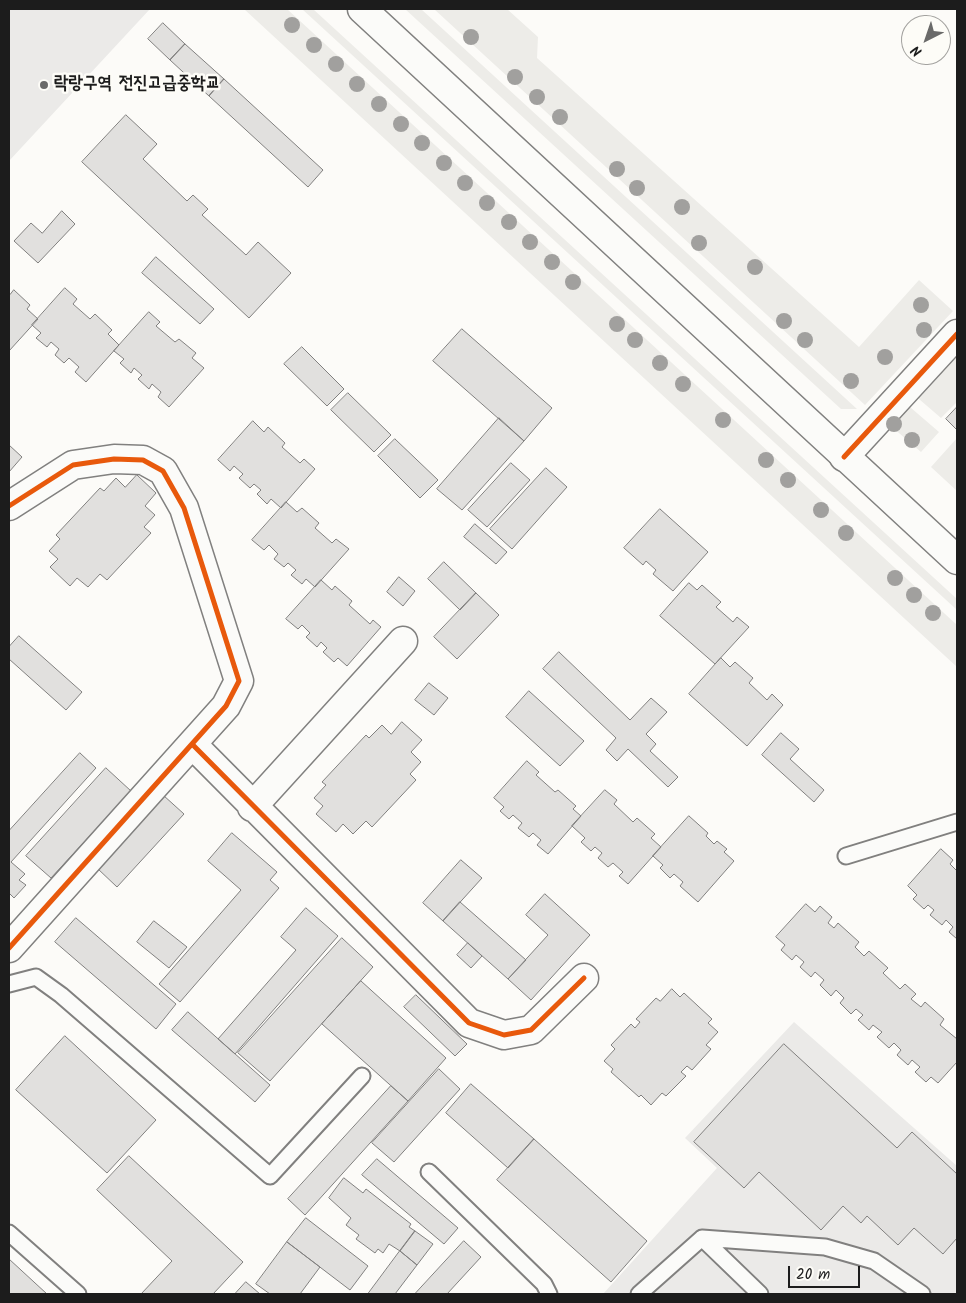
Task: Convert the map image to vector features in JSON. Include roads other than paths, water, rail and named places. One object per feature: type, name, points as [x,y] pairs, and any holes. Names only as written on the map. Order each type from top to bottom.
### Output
[{"type":"street","points":[[362,9],[957,560]]},
{"type":"street","points":[[844,457],[957,334]]},
{"type":"street","points":[[9,506],[73,465],[114,459],[144,460],[163,471],[184,508],[239,680],[226,706],[9,948]]},
{"type":"street","points":[[252,807],[403,641]]},
{"type":"street","points":[[192,744],[252,807],[469,1023],[504,1035],[531,1030],[584,978]]},
{"type":"lane","points":[[846,856],[957,822]]},
{"type":"lane","points":[[9,984],[36,977],[61,995],[270,1176],[362,1076]]},
{"type":"lane","points":[[428,1172],[544,1284],[549,1294]]},
{"type":"lane","points":[[9,1233],[78,1294]]},
{"type":"lane","points":[[639,1294],[702,1238],[826,1248],[874,1261],[922,1294]]},
{"type":"lane","points":[[702,1238],[760,1294]]},
{"type":"place","name":"락랑구역 전진고급중학교","points":[[44,85]]}]
